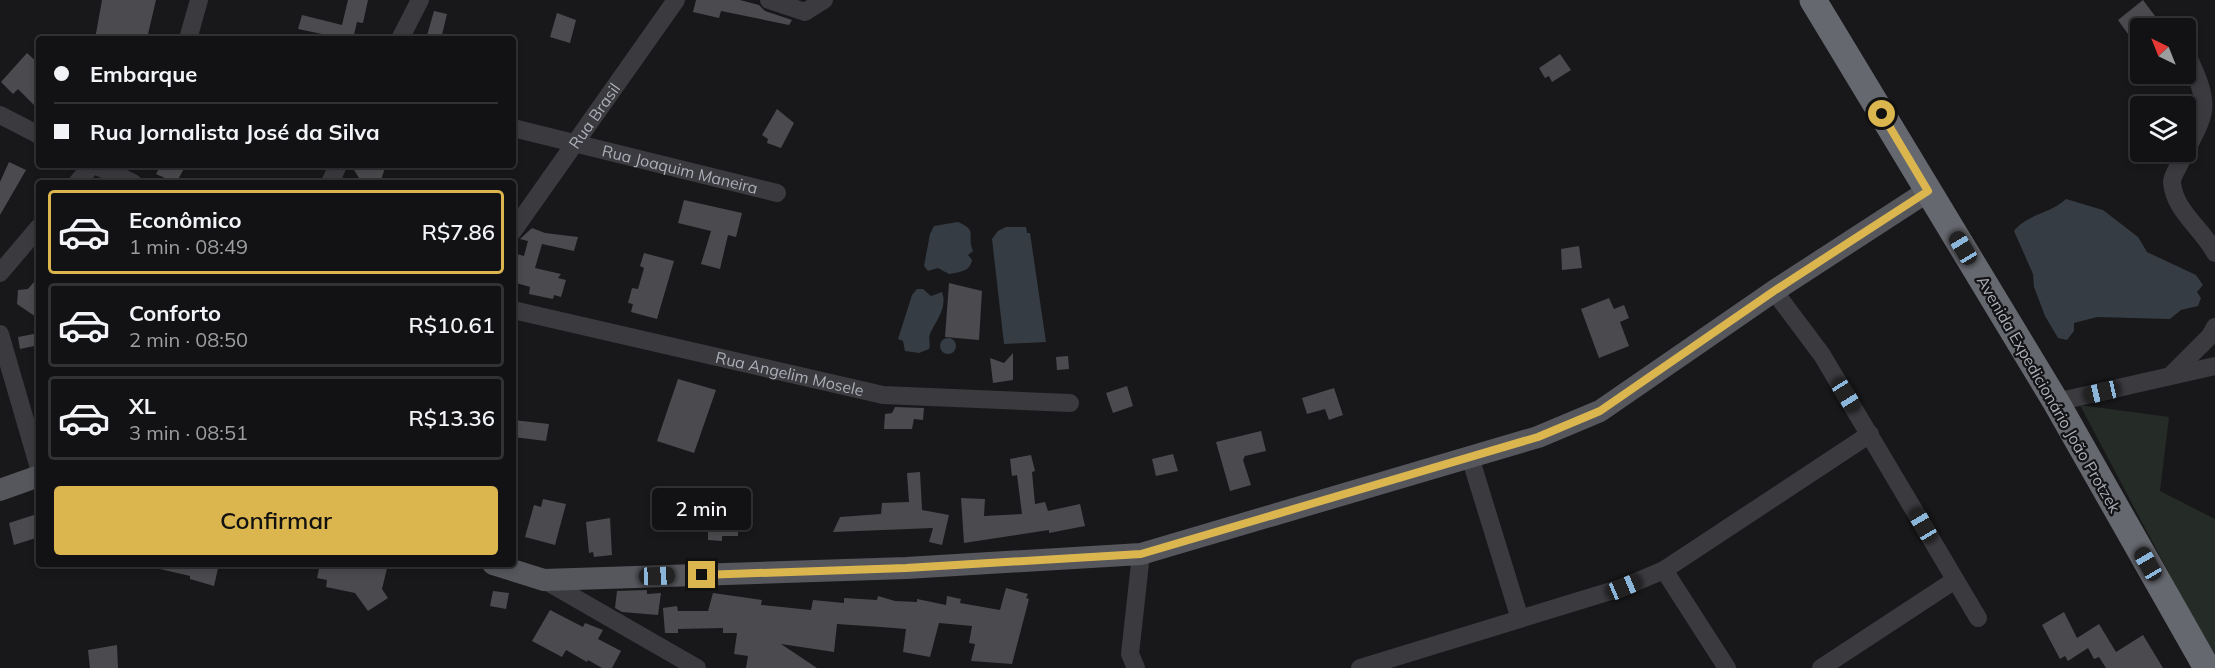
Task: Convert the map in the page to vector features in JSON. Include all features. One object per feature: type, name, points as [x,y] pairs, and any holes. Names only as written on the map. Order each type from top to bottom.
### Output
[{"type":"highway","name":"Avenida Expedicionário João Protzek","points":[[1813,0],[2056,402],[2207,668]]},
{"type":"main road","points":[[503,567],[544,580],[906,568],[1141,554],[1538,437],[1600,411],[1774,291],[1928,191]]},
{"type":"main road","points":[[0,490],[36,477]]},
{"type":"street","points":[[189,36],[199,0]]},
{"type":"street","points":[[402,36],[420,0]]},
{"type":"street","name":"Rua Brasil","points":[[516,227],[676,0]]},
{"type":"street","points":[[769,0],[805,12],[824,0]]},
{"type":"street","points":[[2196,67],[2210,84],[2213,101],[2208,120],[2182,157],[2172,180],[2175,196],[2215,253]]},
{"type":"street","points":[[0,115],[36,133]]},
{"type":"street","name":"Rua Joaquim Maneira","points":[[516,129],[573,145],[777,193]]},
{"type":"street","points":[[80,180],[91,168]]},
{"type":"street","points":[[100,168],[126,180]]},
{"type":"street","points":[[0,273],[36,231]]},
{"type":"street","points":[[1774,291],[1821,355],[1978,618]]},
{"type":"street","name":"Rua Angelim Mosele","points":[[516,311],[883,395],[1070,403]]},
{"type":"street","points":[[2169,376],[2189,359],[2215,327]]},
{"type":"street","points":[[0,334],[36,458]]},
{"type":"street","points":[[2056,402],[2215,366]]},
{"type":"street","points":[[1360,668],[1415,659],[1520,619],[1624,587],[1664,570],[1870,434]]},
{"type":"street","points":[[1470,457],[1520,619]]},
{"type":"street","points":[[1136,668],[1130,654],[1141,554]]},
{"type":"street","points":[[1664,570],[1727,668]]},
{"type":"street","points":[[544,580],[683,666]]},
{"type":"street","points":[[1821,668],[1955,580]]},
{"type":"shaded area","points":[[2066,199],[2103,210],[2138,237],[2147,252],[2196,275],[2203,285],[2197,292],[2201,298],[2198,306],[2181,310],[2170,319],[2097,317],[2074,323],[2074,331],[2067,340],[2058,338],[2045,316],[2034,287],[2033,274],[2014,231],[2025,221]]},
{"type":"shaded area","points":[[958,222],[970,231],[973,251],[968,255],[972,260],[971,264],[964,271],[949,274],[938,268],[928,271],[924,266],[930,234],[934,226]]},
{"type":"shaded area","points":[[1006,227],[1026,227],[1027,233],[1030,233],[1046,342],[1004,344],[992,239],[998,231]]},
{"type":"shaded area","points":[[917,289],[923,289],[931,296],[942,292],[943,298],[942,309],[929,336],[929,349],[919,353],[905,351],[903,341],[898,339],[912,295]]},
{"type":"shaded area","points":[[945,338],[951,338],[956,346],[954,352],[945,354],[940,349],[940,343]]},
{"type":"shaded area","points":[[2080,405],[2169,417],[2160,491],[2215,519],[2215,654],[2183,600]]},
{"type":"building","points":[[102,0],[156,0],[148,34],[96,36]]},
{"type":"building","points":[[348,0],[368,0],[363,23],[357,22],[354,36],[322,36],[322,34],[298,29],[302,15],[342,25]]},
{"type":"building","points":[[696,0],[740,0],[759,5],[765,11],[792,20],[789,25],[721,11],[719,18],[693,12]]},
{"type":"building","points":[[2143,0],[2156,18],[2130,18],[2130,37],[2118,20]]},
{"type":"building","points":[[434,11],[447,14],[442,36],[427,36]]},
{"type":"building","points":[[557,13],[576,20],[570,43],[550,37]]},
{"type":"building","points":[[27,53],[36,61],[36,107],[18,89],[13,94],[1,82]]},
{"type":"building","points":[[1560,54],[1571,70],[1552,82],[1549,76],[1545,78],[1539,68]]},
{"type":"building","points":[[777,109],[794,123],[781,148],[767,143],[768,139],[762,135]]},
{"type":"building","points":[[9,162],[26,170],[0,215],[0,182]]},
{"type":"building","points":[[159,168],[184,168],[178,180],[169,180],[156,174]]},
{"type":"building","points":[[353,168],[385,168],[381,180],[359,178]]},
{"type":"building","points":[[684,200],[742,213],[736,237],[728,235],[720,269],[701,264],[711,231],[678,223]]},
{"type":"building","points":[[532,228],[545,233],[578,237],[574,251],[542,244],[535,268],[561,274],[558,278],[566,280],[561,297],[554,295],[553,299],[529,294],[530,287],[516,283],[516,254],[524,256],[528,241],[520,239]]},
{"type":"building","points":[[1579,246],[1582,268],[1562,270],[1561,249]]},
{"type":"building","points":[[644,253],[674,261],[657,319],[631,312],[633,304],[628,303],[632,288],[638,289],[644,268],[640,266]]},
{"type":"building","points":[[36,280],[36,317],[17,304],[18,290],[28,289]]},
{"type":"building","points":[[949,283],[982,291],[979,340],[945,337]]},
{"type":"building","points":[[1609,298],[1614,309],[1624,305],[1629,318],[1620,322],[1629,346],[1599,358],[1581,309]]},
{"type":"building","points":[[36,334],[36,346],[20,349],[18,337]]},
{"type":"building","points":[[1013,353],[1013,380],[993,383],[990,358],[1004,363]]},
{"type":"building","points":[[1068,356],[1069,369],[1057,370],[1056,357]]},
{"type":"building","points":[[678,379],[716,390],[694,453],[657,441]]},
{"type":"building","points":[[1127,386],[1133,406],[1113,413],[1106,393]]},
{"type":"building","points":[[1334,388],[1343,415],[1329,420],[1325,409],[1307,414],[1302,398]]},
{"type":"building","points":[[895,407],[924,408],[923,420],[914,419],[912,429],[884,429],[885,414],[892,413]]},
{"type":"building","points":[[516,420],[549,424],[546,441],[516,437]]},
{"type":"building","points":[[1261,431],[1266,451],[1245,456],[1243,460],[1251,485],[1230,491],[1216,442]]},
{"type":"building","points":[[1173,454],[1178,471],[1156,476],[1152,459]]},
{"type":"building","points":[[1031,455],[1035,471],[1032,472],[1035,504],[1045,502],[1048,511],[1080,504],[1085,526],[1049,533],[1049,530],[964,543],[961,498],[985,499],[984,516],[1022,514],[1017,475],[1012,476],[1010,459]]},
{"type":"building","points":[[920,472],[922,510],[949,515],[942,545],[929,542],[933,528],[833,532],[840,517],[881,514],[882,503],[909,502],[907,473]]},
{"type":"building","points":[[714,497],[731,497],[734,509],[738,509],[738,536],[722,536],[722,541],[708,540],[708,501],[713,502]]},
{"type":"building","points":[[543,499],[566,504],[555,545],[525,537],[534,505],[541,507]]},
{"type":"building","points":[[34,515],[36,538],[14,545],[9,523]]},
{"type":"building","points":[[610,518],[612,555],[594,557],[593,552],[589,553],[586,522]]},
{"type":"building","points":[[160,567],[218,567],[214,586],[190,579],[190,576],[160,569]]},
{"type":"building","points":[[319,567],[387,567],[382,589],[388,598],[368,611],[355,593],[326,587],[327,580],[317,578]]},
{"type":"building","points":[[1006,588],[1028,594],[1026,598],[1029,599],[1012,664],[971,661],[975,644],[969,643],[972,626],[939,623],[930,657],[903,652],[906,629],[837,624],[834,652],[781,644],[817,668],[746,668],[748,656],[734,654],[737,633],[723,633],[723,628],[678,629],[678,633],[665,633],[663,608],[677,606],[678,611],[708,611],[713,593],[762,600],[761,605],[811,610],[813,600],[844,603],[844,598],[877,600],[878,596],[895,601],[917,602],[917,599],[946,605],[947,596],[961,599],[960,603],[1000,610]]},
{"type":"building","points":[[647,590],[647,594],[661,593],[658,615],[622,612],[615,608],[617,591]]},
{"type":"building","points":[[493,591],[509,593],[506,609],[490,606]]},
{"type":"building","points":[[550,610],[583,627],[585,623],[603,630],[598,639],[621,651],[612,668],[602,668],[566,650],[562,657],[532,641]]},
{"type":"building","points":[[2064,612],[2077,638],[2099,624],[2116,652],[2143,635],[2163,668],[2106,668],[2099,657],[2094,659],[2088,648],[2068,661],[2065,656],[2060,659],[2042,625]]},
{"type":"building","points":[[117,645],[118,668],[90,668],[88,650]]},
{"type":"route","points":[[702,575],[906,568],[1141,554],[1538,437],[1600,411],[1774,291],[1928,191],[1882,114]]}]
